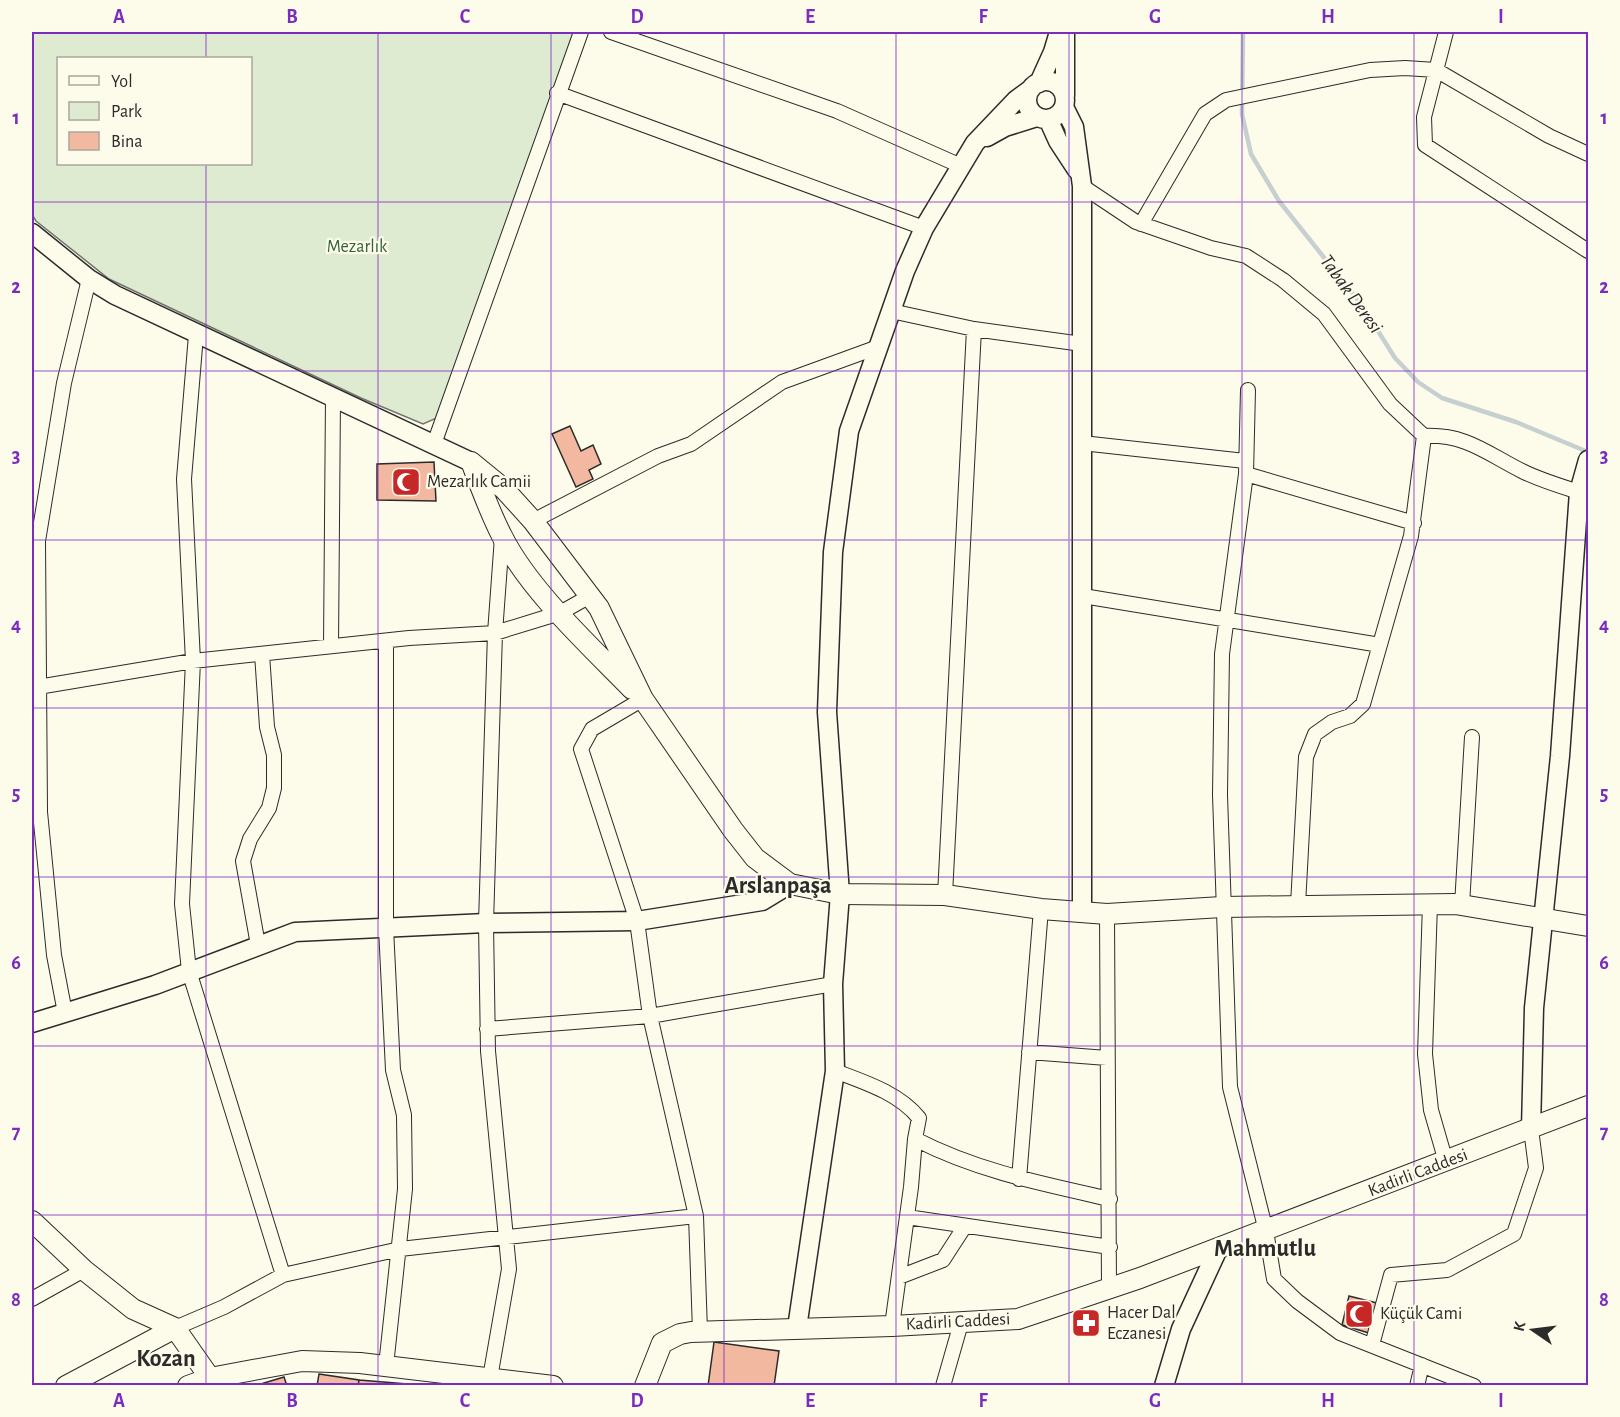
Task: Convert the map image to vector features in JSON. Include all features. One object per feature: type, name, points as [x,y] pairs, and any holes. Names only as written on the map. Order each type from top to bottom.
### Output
[{"type":"main road","points":[[471,462],[504,489],[532,521],[599,608],[643,699]]},
{"type":"main road","points":[[471,462],[502,537],[521,567],[560,613],[643,699],[755,858],[790,884],[840,894],[945,895],[1041,909],[1107,914],[1298,905],[1462,905],[1588,926]]},
{"type":"main road","name":"Kadirli Caddesi","points":[[645,1386],[662,1343],[680,1334],[1018,1319],[1218,1249],[1588,1107]]},
{"type":"main road","points":[[32,1221],[84,1270],[133,1309],[175,1328],[211,1382]]},
{"type":"main road","points":[[66,1386],[175,1328]]},
{"type":"main road","points":[[188,1386],[302,1361],[386,1366],[553,1386]]},
{"type":"street","points":[[434,444],[557,93],[581,32]]},
{"type":"street","points":[[611,32],[837,111],[961,166]]},
{"type":"street","points":[[1059,32],[1027,99],[1030,110],[1042,118],[1081,180],[1141,224],[1211,248],[1246,256],[1283,280],[1324,314],[1390,405],[1424,436],[1443,435],[1471,442],[1523,472],[1579,492]]},
{"type":"street","points":[[975,143],[1005,127],[1058,116],[1064,101],[1065,32]]},
{"type":"street","points":[[1446,32],[1424,117],[1425,145],[1588,251]]},
{"type":"street","points":[[1141,224],[1205,114],[1226,100],[1370,70],[1405,68],[1436,70],[1549,136],[1588,154]]},
{"type":"street","points":[[797,1328],[835,1071],[833,984],[840,894],[827,712],[833,552],[849,431],[891,311],[924,228],[975,143],[1016,100],[1035,86],[1050,82],[1059,87],[1074,127],[1081,180],[1082,911]]},
{"type":"street","points":[[557,93],[924,228]]},
{"type":"street","points":[[32,233],[89,279],[115,295],[196,335],[471,462]]},
{"type":"street","points":[[65,1013],[36,833],[35,688],[38,541],[64,383],[89,279]]},
{"type":"street","points":[[891,311],[974,329],[1082,344]]},
{"type":"street","points":[[945,895],[974,329]]},
{"type":"street","points":[[196,335],[184,479],[193,661],[182,904],[189,971],[283,1275]]},
{"type":"street","points":[[532,521],[657,456],[691,444],[782,382],[878,347]]},
{"type":"street","points":[[1248,390],[1246,467],[1222,654],[1220,795],[1222,907],[1230,1087],[1266,1231],[1274,1279],[1297,1301],[1340,1333],[1474,1386]]},
{"type":"street","points":[[331,646],[333,397]]},
{"type":"street","points":[[1298,905],[1306,757],[1315,734],[1332,722],[1350,716],[1362,704],[1414,523],[1424,436]]},
{"type":"street","points":[[1082,443],[1246,467],[1414,523]]},
{"type":"street","points":[[1372,1345],[1391,1275],[1447,1270],[1514,1234],[1536,1168],[1531,1129],[1534,1008],[1541,918],[1560,756],[1583,515],[1579,492],[1587,464]]},
{"type":"street","points":[[490,1377],[509,1269],[487,1029],[486,923],[495,633],[502,537]]},
{"type":"street","points":[[35,688],[193,661],[331,646],[495,633],[560,613],[590,596]]},
{"type":"street","points":[[1083,596],[1380,645]]},
{"type":"street","points":[[386,641],[386,928],[393,1070],[404,1114],[405,1189],[386,1366]]},
{"type":"street","points":[[258,945],[243,861],[250,839],[269,808],[274,788],[274,755],[267,727],[262,654]]},
{"type":"street","points":[[643,699],[592,729],[581,749],[637,921],[650,1016],[696,1216],[700,1332]]},
{"type":"street","points":[[1462,905],[1472,737]]},
{"type":"street","points":[[32,1023],[155,985],[294,932],[486,923],[637,921],[762,900],[790,884]]},
{"type":"street","points":[[1430,904],[1425,1054],[1431,1110],[1446,1162]]},
{"type":"street","points":[[1019,1179],[1041,909]]},
{"type":"street","points":[[1107,914],[1109,1289]]},
{"type":"street","points":[[487,1029],[650,1016],[833,984]]},
{"type":"street","points":[[1029,1052],[1107,1058]]},
{"type":"street","points":[[835,1071],[873,1086],[910,1107],[919,1118],[892,1326]]},
{"type":"street","points":[[915,1139],[953,1159],[1019,1179],[1110,1199]]},
{"type":"street","points":[[175,1328],[224,1307],[283,1275],[400,1249],[696,1216]]},
{"type":"street","points":[[907,1217],[1110,1247]]},
{"type":"street","points":[[899,1277],[944,1260],[965,1226]]},
{"type":"street","points":[[1164,1386],[1181,1329],[1218,1249]]},
{"type":"street","points":[[32,1299],[84,1270]]},
{"type":"street","points":[[943,1386],[961,1323]]},
{"type":"street","points":[[1417,1386],[1422,1365]]},
{"type":"green space","name":"Mezarlık","points":[[32,32],[575,32],[439,417],[423,424],[361,398],[109,279],[36,221],[32,214]]},
{"type":"building","points":[[570,426],[581,451],[593,445],[601,464],[589,470],[593,479],[576,487],[552,434]]},
{"type":"building","name":"Mezarlık Camii","points":[[434,462],[436,501],[377,500],[377,464]]},
{"type":"building","name":"Küçük Cami","points":[[1349,1296],[1377,1303],[1369,1333],[1342,1325]]},
{"type":"building","points":[[714,1342],[779,1351],[774,1386],[708,1386]]},
{"type":"building","points":[[319,1374],[359,1380],[358,1386],[317,1386]]},
{"type":"building","points":[[284,1377],[287,1386],[254,1386]]},
{"type":"building","points":[[359,1380],[432,1386],[358,1386]]},
{"type":"waterway","name":"Tabak Deresi","points":[[1243,32],[1242,114],[1251,154],[1279,201],[1361,304],[1395,358],[1418,382],[1442,398],[1516,422],[1588,452]]},
{"type":"place","name":"Mezarlık Camii","points":[[406,482]]},
{"type":"place","name":"Küçük Cami","points":[[1359,1314]]},
{"type":"place","name":"Hacer Dal Eczanesi","points":[[1086,1323]]},
{"type":"district","name":"Arslanpaşa","points":[[778,886]]},
{"type":"district","name":"Mahmutlu","points":[[1265,1249]]},
{"type":"district","name":"Kozan","points":[[166,1359]]}]
